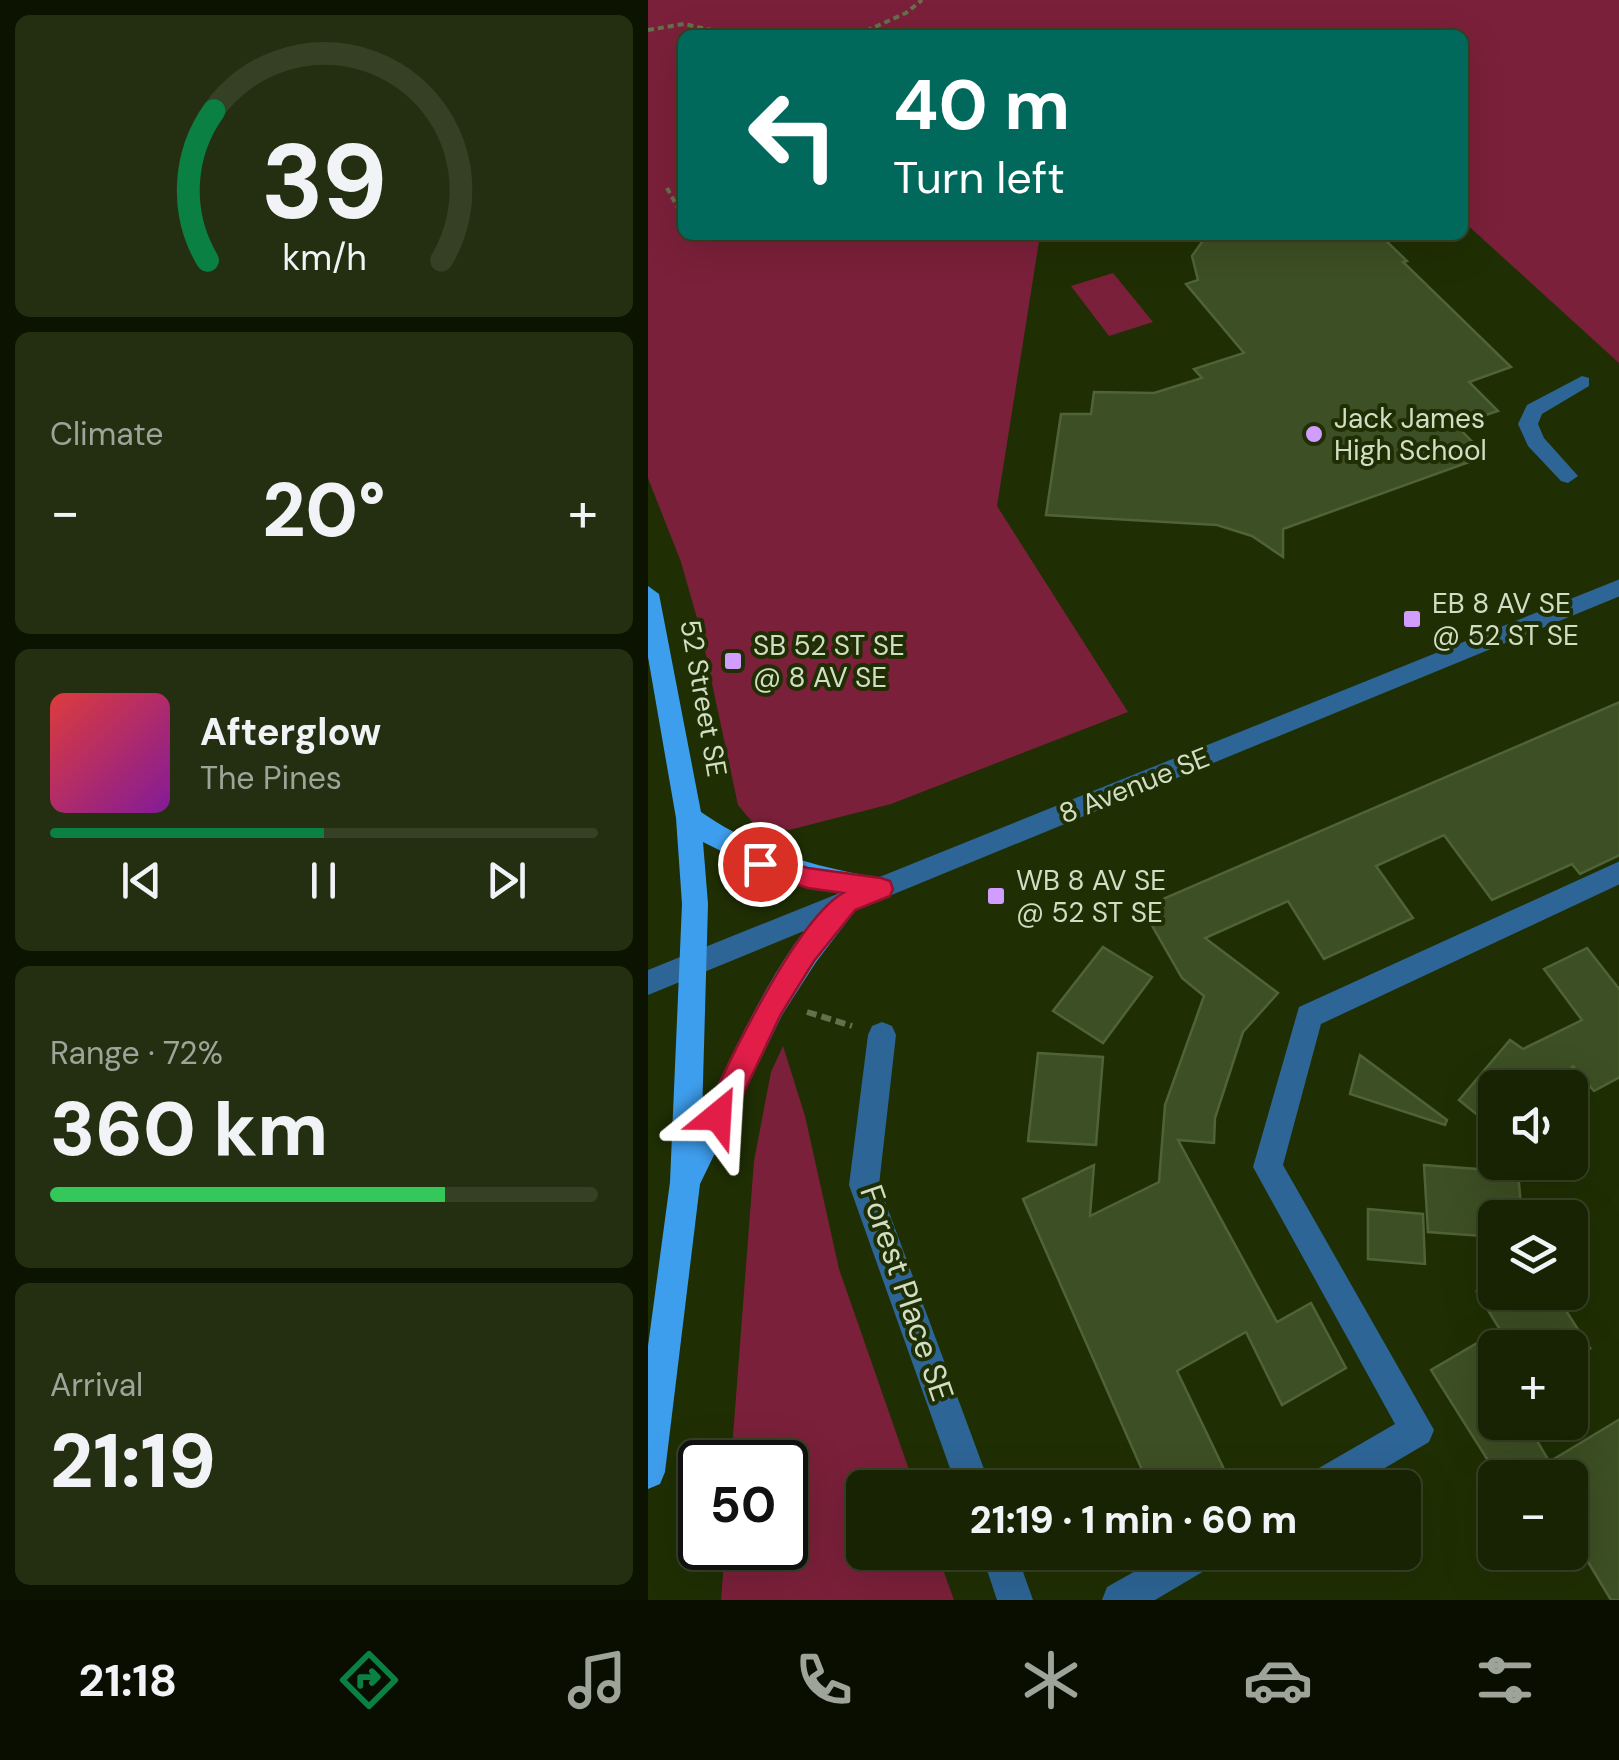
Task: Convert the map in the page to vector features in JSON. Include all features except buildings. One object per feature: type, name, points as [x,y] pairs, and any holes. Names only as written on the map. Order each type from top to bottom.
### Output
[{"type":"main road","name":"52 Street SE","points":[[648,594],[689,818],[695,904],[685,1182],[648,1472]]},
{"type":"main road","points":[[689,818],[760,864],[808,878],[881,889]]},
{"type":"main road","points":[[685,1182],[772,1006],[806,953],[846,903]]},
{"type":"street","points":[[1568,476],[1534,442],[1528,424],[1534,410],[1582,382]]},
{"type":"street","name":"8 Avenue SE","points":[[648,983],[1620,587]]},
{"type":"street","points":[[1348,1470],[1417,1430],[1268,1167],[1310,1016],[1620,872]]},
{"type":"street","name":"Forest Place SE","points":[[882,1035],[864,1184],[967,1470]]},
{"type":"street","points":[[1004,1570],[1015,1600]]},
{"type":"street","points":[[1120,1600],[1172,1570]]},
{"type":"path","points":[[868,30],[906,13],[922,0]]},
{"type":"path","points":[[648,30],[684,24],[712,30]]},
{"type":"path","points":[[667,188],[678,208]]},
{"type":"path","points":[[739,889],[742,888],[742,902]]},
{"type":"path","points":[[806,1012],[882,1035]]},
{"type":"shaded area","points":[[648,0],[1619,0],[1619,363],[1468,226],[1468,30],[678,30],[678,240],[1039,240],[997,506],[1128,712],[891,804],[789,830],[754,824],[738,805],[701,632],[681,562],[648,478]]},
{"type":"shaded area","points":[[1113,273],[1153,322],[1109,336],[1071,286]]},
{"type":"shaded area","points":[[783,1046],[805,1116],[839,1269],[909,1470],[846,1470],[846,1570],[943,1570],[954,1600],[721,1600],[723,1570],[808,1570],[808,1440],[733,1440],[754,1161],[771,1072]]},
{"type":"place","name":"Jack James High School","points":[[1314,434]]},
{"type":"place","name":"EB 8 AV SE @ 52 ST SE","points":[[1412,619]]},
{"type":"place","name":"SB 52 ST SE @ 8 AV SE","points":[[733,661]]},
{"type":"place","name":"WB 8 AV SE @ 52 ST SE","points":[[996,896]]},
{"type":"route","points":[[718,1116],[772,1006],[806,953],[846,903],[881,889],[808,878],[760,864]]}]
